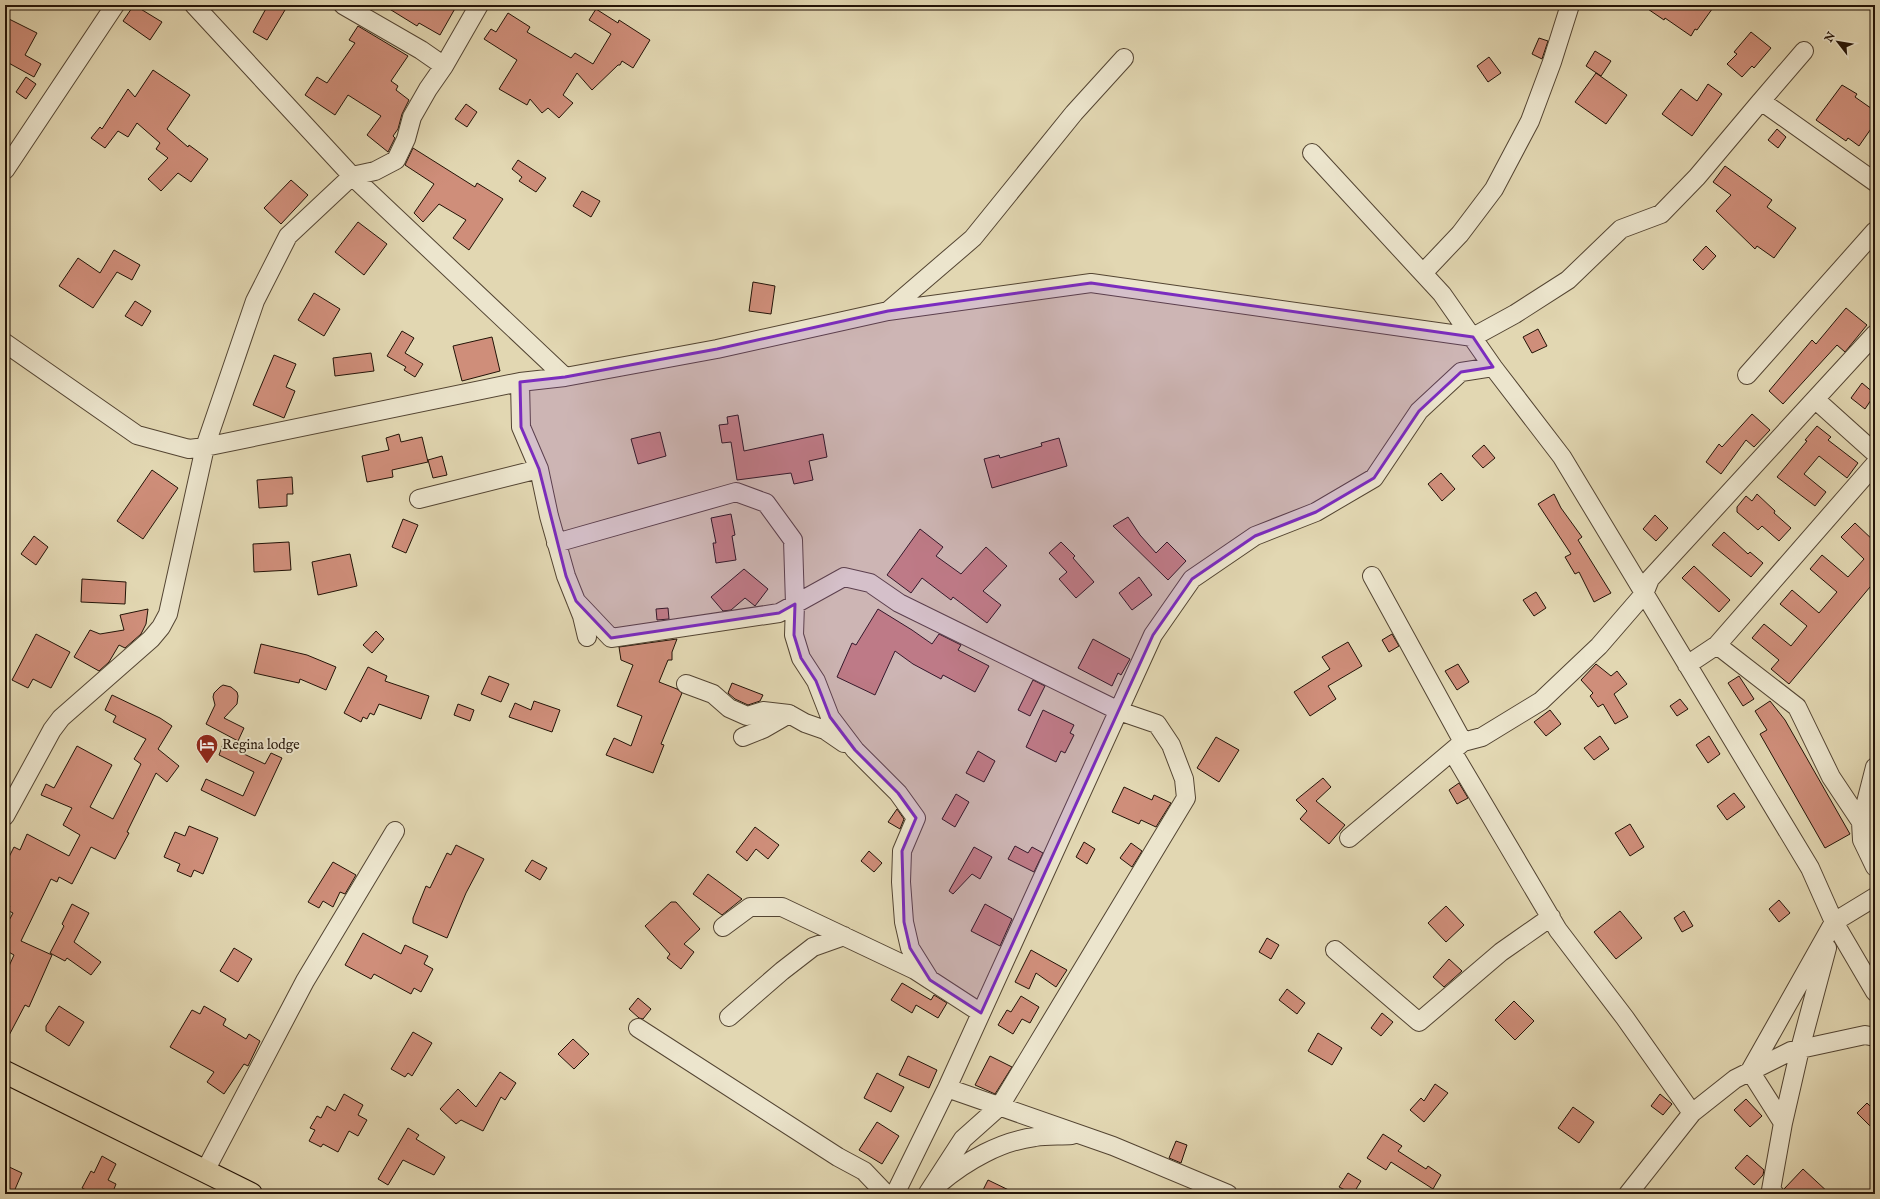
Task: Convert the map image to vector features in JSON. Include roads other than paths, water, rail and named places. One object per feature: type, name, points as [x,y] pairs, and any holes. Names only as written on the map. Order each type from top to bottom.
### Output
[{"type":"main road","points":[[5,1072],[251,1194]]},
{"type":"street","points":[[5,170],[115,5]]},
{"type":"street","points":[[194,5],[352,176],[565,377]]},
{"type":"street","points":[[343,5],[421,50],[444,66]]},
{"type":"street","points":[[5,816],[52,730],[61,718],[162,627],[168,614],[205,448],[255,301],[288,236],[352,176],[375,171],[396,160],[406,139],[412,117],[444,66],[479,5]]},
{"type":"street","points":[[1423,273],[1460,234],[1494,189],[1530,121],[1552,62],[1570,5]]},
{"type":"street","points":[[5,343],[137,435],[189,449],[205,448],[520,382],[565,377],[717,349],[888,311],[1091,283],[1473,337],[1515,314],[1568,280],[1620,229],[1661,214],[1697,178],[1804,51]]},
{"type":"street","points":[[888,311],[973,238],[1074,113],[1124,58]]},
{"type":"street","points":[[1761,101],[1875,182]]},
{"type":"street","points":[[1312,153],[1442,294],[1493,367],[1562,457],[1810,868],[1834,922],[1875,992]]},
{"type":"street","points":[[1747,375],[1875,231]]},
{"type":"street","points":[[1349,838],[1457,747],[1482,737],[1541,701],[1600,646],[1644,594],[1650,579],[1875,334]]},
{"type":"street","points":[[895,1194],[947,1088],[1154,635],[1192,580],[1255,536],[1316,512],[1374,478],[1419,411],[1461,372],[1493,367]]},
{"type":"street","points":[[520,382],[520,427],[539,469],[556,543],[566,576],[582,616],[587,637]]},
{"type":"street","points":[[1816,400],[1875,453]]},
{"type":"street","points":[[1687,665],[1717,645],[1875,464]]},
{"type":"street","points":[[419,499],[539,469]]},
{"type":"street","points":[[556,543],[736,492],[766,503],[793,540],[795,604],[794,635],[801,658],[816,681],[830,717],[855,750],[898,793],[916,818],[902,851],[901,882],[904,922],[910,948],[930,980]]},
{"type":"street","points":[[1372,576],[1457,747],[1551,918],[1692,1114]]},
{"type":"street","points":[[576,601],[611,638],[779,613],[844,578],[870,583],[899,603],[1119,711],[1156,724],[1171,745],[1184,778],[1186,798],[1000,1106],[964,1139],[926,1194]]},
{"type":"street","points":[[1717,645],[1797,707],[1831,777],[1861,822]]},
{"type":"street","points":[[686,684],[713,694],[730,708],[747,716],[763,711],[789,714],[805,723],[825,730],[855,750]]},
{"type":"street","points":[[743,737],[763,729],[789,714]]},
{"type":"street","points":[[1875,767],[1861,822],[1862,840],[1875,867]]},
{"type":"street","points":[[205,1171],[305,981],[395,831]]},
{"type":"street","points":[[1750,1071],[1834,922],[1875,898]]},
{"type":"street","points":[[723,927],[750,907],[782,907],[915,970],[981,1013]]},
{"type":"street","points":[[1335,950],[1419,1022],[1501,952],[1551,918]]},
{"type":"street","points":[[1775,1194],[1771,1190],[1782,1123],[1834,922]]},
{"type":"street","points":[[729,1017],[782,971],[813,947],[844,936]]},
{"type":"street","points":[[638,1028],[838,1157],[864,1171],[886,1194]]},
{"type":"street","points":[[1628,1194],[1692,1114],[1735,1078],[1790,1051],[1865,1035],[1875,1037]]},
{"type":"street","points":[[1750,1071],[1782,1123]]},
{"type":"street","points":[[947,1088],[1081,1135],[1228,1194]]},
{"type":"street","points":[[926,1194],[952,1173],[1000,1145],[1035,1137],[1081,1135]]},
{"type":"place","name":"Regina lodge","points":[[207,764]]}]
